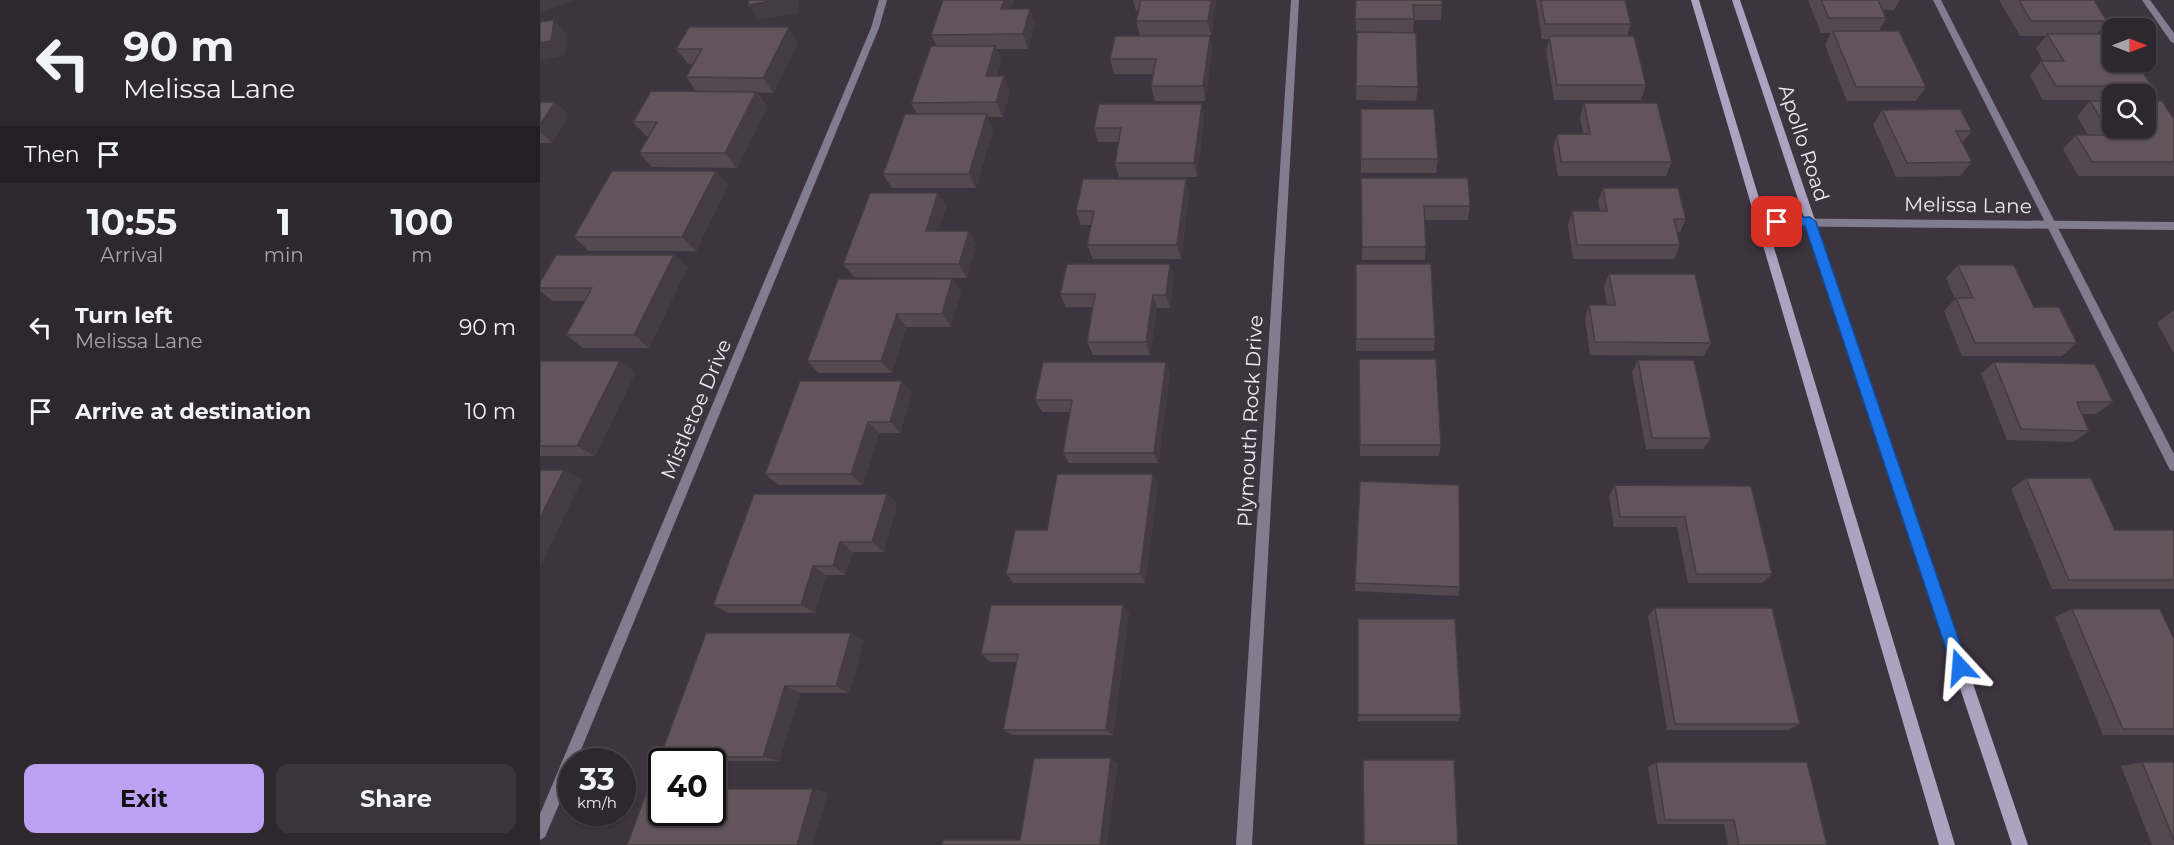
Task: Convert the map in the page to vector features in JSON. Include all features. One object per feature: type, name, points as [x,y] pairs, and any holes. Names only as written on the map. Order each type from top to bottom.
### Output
[{"type":"street","name":"Mistletoe Drive","points":[[540,832],[875,28],[884,0]]},
{"type":"street","name":"Plymouth Rock Drive","points":[[1244,845],[1295,0]]},
{"type":"street","points":[[1695,0],[1947,845]]},
{"type":"street","name":"Apollo Road","points":[[1736,0],[2020,845]]},
{"type":"street","points":[[1937,0],[2174,466]]},
{"type":"street","points":[[2146,0],[2174,40]]},
{"type":"street","name":"Melissa Lane","points":[[1761,222],[2174,226]]},
{"type":"building","points":[[749,0],[777,0],[748,5]]},
{"type":"building","points":[[943,0],[1004,0],[1001,9],[1030,9],[1023,34],[931,35]]},
{"type":"building","points":[[1141,0],[1211,0],[1208,21],[1136,21]]},
{"type":"building","points":[[1356,0],[1442,0],[1442,5],[1413,5],[1414,19],[1355,19]]},
{"type":"building","points":[[1541,0],[1625,0],[1631,24],[1545,24]]},
{"type":"building","points":[[1821,0],[1878,0],[1886,18],[1829,18]]},
{"type":"building","points":[[2019,0],[2094,0],[2105,18],[2102,18],[2102,21],[2031,21]]},
{"type":"building","points":[[554,20],[551,41],[540,43],[540,22]]},
{"type":"building","points":[[689,27],[789,27],[763,78],[686,77],[702,49],[676,49]]},
{"type":"building","points":[[1833,31],[1899,31],[1926,87],[1856,87]]},
{"type":"building","points":[[1357,32],[1416,33],[1418,87],[1356,86]]},
{"type":"building","points":[[2047,34],[2102,34],[2102,72],[2143,72],[2151,84],[2056,86],[2041,61],[2064,61]]},
{"type":"building","points":[[1115,36],[1210,36],[1203,86],[1151,86],[1156,59],[1110,59]]},
{"type":"building","points":[[1549,36],[1634,36],[1646,85],[1557,85]]},
{"type":"building","points":[[931,46],[995,46],[986,76],[1004,76],[996,102],[911,103]]},
{"type":"building","points":[[651,91],[756,92],[725,153],[639,153],[657,122],[633,122]]},
{"type":"building","points":[[2090,101],[2102,101],[2102,121]]},
{"type":"building","points":[[2156,101],[2162,101],[2174,119],[2174,162],[2092,162],[2076,135],[2102,135],[2102,138],[2156,138]]},
{"type":"building","points":[[540,102],[555,102],[540,125]]},
{"type":"building","points":[[1584,103],[1657,103],[1672,162],[1561,162],[1557,134],[1590,134]]},
{"type":"building","points":[[1099,104],[1202,104],[1194,163],[1115,163],[1121,128],[1094,128]]},
{"type":"building","points":[[1361,109],[1434,109],[1438,159],[1361,159]]},
{"type":"building","points":[[1960,109],[1972,131],[1956,131],[1972,162],[1907,163],[1882,110]]},
{"type":"building","points":[[905,114],[987,114],[969,174],[883,174]]},
{"type":"building","points":[[612,171],[716,171],[682,237],[574,237]]},
{"type":"building","points":[[1361,178],[1468,178],[1470,206],[1424,206],[1426,247],[1362,247]]},
{"type":"building","points":[[1083,179],[1186,179],[1177,245],[1087,245],[1094,211],[1076,211]]},
{"type":"building","points":[[1603,188],[1678,188],[1686,219],[1674,219],[1680,245],[1577,245],[1572,211],[1607,211]]},
{"type":"building","points":[[870,193],[938,193],[926,231],[969,231],[959,264],[843,264]]},
{"type":"building","points":[[556,255],[674,255],[634,335],[566,335],[592,288],[540,288],[540,282]]},
{"type":"building","points":[[1067,264],[1170,264],[1166,295],[1153,295],[1146,342],[1087,342],[1095,294],[1060,294]]},
{"type":"building","points":[[1356,264],[1431,264],[1435,339],[1356,339]]},
{"type":"building","points":[[1958,265],[2014,265],[2034,307],[2059,307],[2077,343],[1975,343],[1956,298],[1973,298]]},
{"type":"building","points":[[1609,274],[1695,274],[1711,343],[1595,342],[1589,305],[1615,305]]},
{"type":"building","points":[[838,279],[952,279],[942,314],[897,314],[881,361],[807,361]]},
{"type":"building","points":[[1359,359],[1436,359],[1441,445],[1360,445]]},
{"type":"building","points":[[1638,360],[1694,360],[1711,438],[1652,438]]},
{"type":"building","points":[[540,361],[620,361],[577,446],[540,446]]},
{"type":"building","points":[[1043,362],[1166,362],[1154,453],[1063,453],[1072,400],[1035,400]]},
{"type":"building","points":[[1994,362],[2095,364],[2113,402],[2077,402],[2089,431],[2021,429]]},
{"type":"building","points":[[800,381],[902,381],[890,422],[868,422],[851,474],[765,474]]},
{"type":"building","points":[[540,470],[564,470],[540,518]]},
{"type":"building","points":[[1057,474],[1153,474],[1140,574],[1006,574],[1015,530],[1047,530]]},
{"type":"building","points":[[2026,478],[2091,478],[2115,530],[2174,530],[2174,580],[2069,580]]},
{"type":"building","points":[[1360,481],[1459,485],[1460,587],[1355,583]]},
{"type":"building","points":[[1615,485],[1751,486],[1772,574],[1696,574],[1685,517],[1620,517]]},
{"type":"building","points":[[754,494],[887,494],[872,542],[840,542],[833,566],[813,566],[801,605],[713,605]]},
{"type":"building","points":[[991,605],[1123,605],[1106,730],[1003,730],[1018,654],[981,654]]},
{"type":"building","points":[[1655,608],[1772,608],[1800,724],[1675,724]]},
{"type":"building","points":[[2072,609],[2160,609],[2174,639],[2174,729],[2123,729]]},
{"type":"building","points":[[1358,619],[1455,619],[1461,715],[1358,715]]},
{"type":"building","points":[[706,633],[851,633],[836,686],[785,686],[763,757],[726,757],[726,748],[663,748]]},
{"type":"building","points":[[1034,758],[1111,758],[1100,845],[942,845],[943,840],[1020,840]]},
{"type":"building","points":[[1363,760],[1454,760],[1458,845],[1364,845]]},
{"type":"building","points":[[1656,762],[1807,762],[1827,845],[1739,845],[1734,820],[1665,820]]},
{"type":"building","points":[[2142,762],[2174,762],[2174,840]]},
{"type":"building","points":[[648,788],[648,826],[726,826],[726,789],[813,789],[797,845],[627,845],[634,826],[636,826]]},
{"type":"route","points":[[1777,222],[1810,222],[1960,667]]}]
